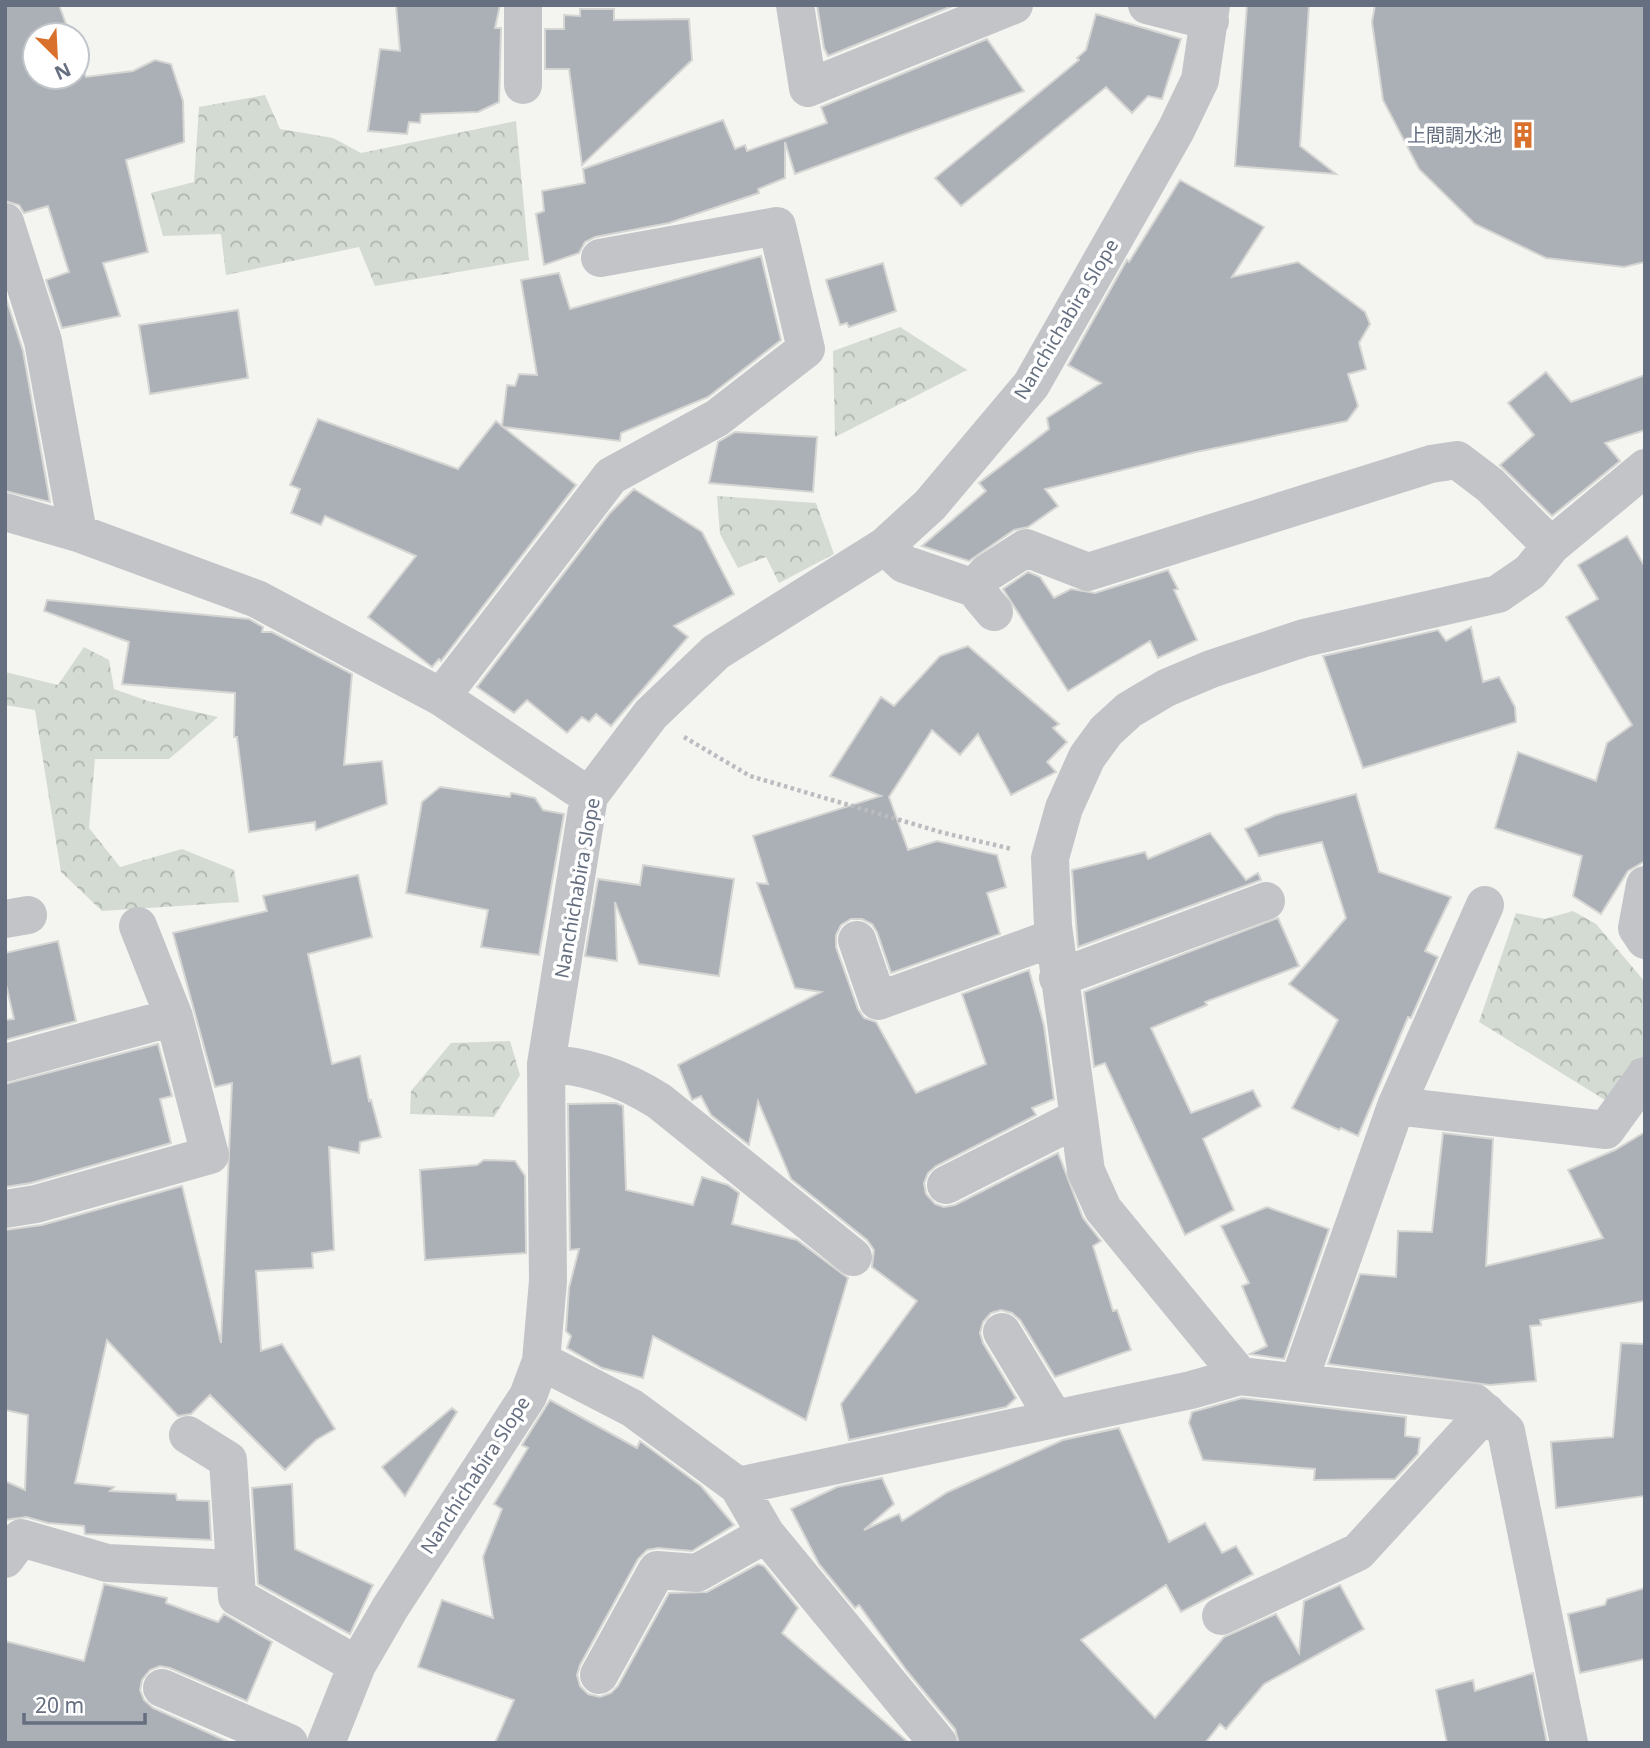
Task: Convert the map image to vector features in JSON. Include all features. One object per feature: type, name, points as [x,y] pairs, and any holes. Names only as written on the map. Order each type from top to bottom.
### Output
[{"type":"street","points":[[523,5],[523,85]]},
{"type":"street","points":[[795,5],[808,88],[1014,5]]},
{"type":"street","points":[[1147,5],[1210,13]]},
{"type":"street","name":"Nanchichabira Slope","points":[[326,1743],[357,1665],[390,1608],[528,1396],[541,1361],[548,1281],[546,1064],[589,796],[651,714],[716,652],[885,546],[930,505],[1031,385],[1176,130],[1200,80],[1210,13]]},
{"type":"street","points":[[5,222],[43,341],[78,533]]},
{"type":"street","points":[[442,697],[611,476],[717,418],[806,349],[776,226],[600,258]]},
{"type":"street","points":[[885,546],[904,564],[984,600],[986,573],[1026,548],[1088,572],[1431,464],[1457,460],[1490,485],[1551,546]]},
{"type":"street","points":[[1240,1376],[1103,1209],[1086,1171],[1053,938],[1050,858],[1064,808],[1087,757],[1106,731],[1129,710],[1166,688],[1211,669],[1304,638],[1499,594],[1530,572],[1551,546],[1645,468]]},
{"type":"street","points":[[5,512],[78,533],[257,599],[442,697],[589,796]]},
{"type":"street","points":[[1645,885],[1637,928],[1645,940]]},
{"type":"street","points":[[1058,978],[1266,901]]},
{"type":"street","points":[[1299,1381],[1396,1106],[1485,905]]},
{"type":"street","points":[[5,1209],[36,1204],[210,1155],[174,1017],[138,926]]},
{"type":"street","points":[[857,940],[878,1001],[1053,938]]},
{"type":"street","points":[[5,1063],[174,1017]]},
{"type":"street","points":[[546,1064],[573,1064],[628,1081],[659,1101],[853,1257]]},
{"type":"street","points":[[1396,1106],[1606,1130],[1645,1076]]},
{"type":"street","points":[[946,1185],[1078,1118]]},
{"type":"street","points":[[1002,1332],[1054,1418]]},
{"type":"street","points":[[541,1361],[632,1408],[738,1486],[766,1534],[938,1743]]},
{"type":"street","points":[[738,1486],[1191,1390],[1240,1376],[1475,1403],[1506,1431],[1569,1743]]},
{"type":"street","points":[[1221,1616],[1358,1552],[1486,1412]]},
{"type":"street","points":[[188,1435],[228,1460],[237,1597],[357,1665]]},
{"type":"street","points":[[599,1675],[657,1570],[697,1573],[766,1534]]},
{"type":"street","points":[[5,1559],[21,1538],[107,1563],[235,1569]]},
{"type":"street","points":[[162,1688],[289,1743]]},
{"type":"path","points":[[651,714],[669,729],[750,775],[944,833],[1050,858]]},
{"type":"green space","points":[[265,95],[280,129],[333,138],[361,153],[516,121],[529,260],[375,286],[359,247],[226,275],[221,234],[163,236],[151,193],[194,182],[199,107]]},
{"type":"green space","points":[[900,327],[967,370],[835,437],[833,351]]},
{"type":"green space","points":[[717,496],[816,503],[834,554],[779,583],[766,557],[738,568],[720,534]]},
{"type":"green space","points":[[84,647],[109,660],[114,689],[148,701],[218,717],[169,759],[95,759],[89,828],[120,867],[182,849],[234,870],[239,902],[102,911],[61,872],[35,710],[5,705],[5,672],[58,685]]},
{"type":"green space","points":[[1573,911],[1596,924],[1645,982],[1645,1060],[1613,1105],[1479,1022],[1516,913],[1545,919]]},
{"type":"green space","points":[[510,1041],[520,1075],[494,1117],[410,1114],[411,1091],[451,1043]]},
{"type":"building","points":[[5,5],[59,5],[65,21],[21,21],[21,91],[91,91],[91,76],[133,71],[155,60],[171,64],[183,101],[184,142],[126,160],[148,252],[103,263],[120,316],[62,328],[46,280],[69,272],[48,206],[24,213],[19,205],[5,201]]},
{"type":"building","points":[[396,5],[500,5],[495,28],[501,28],[499,102],[478,112],[421,114],[420,123],[409,122],[407,134],[368,131],[380,49],[400,51]]},
{"type":"building","points":[[817,5],[955,5],[828,56],[824,48]]},
{"type":"building","points":[[1247,5],[1309,5],[1300,146],[1336,174],[1235,166]]},
{"type":"building","name":"上間調水池","points":[[1375,5],[1645,5],[1645,262],[1624,267],[1546,258],[1475,224],[1419,169],[1383,100],[1372,22]]},
{"type":"building","points":[[580,9],[614,9],[614,20],[689,19],[692,60],[582,165],[569,69],[545,69],[545,29],[564,29],[564,15],[580,16]]},
{"type":"building","points":[[1096,14],[1181,39],[1162,99],[1148,96],[1132,113],[1106,87],[961,206],[935,178],[1079,60],[1077,58],[1086,50]]},
{"type":"building","points":[[987,39],[1024,91],[795,174],[785,142],[785,178],[758,189],[759,193],[669,223],[595,237],[585,242],[579,253],[544,265],[536,214],[544,211],[542,191],[585,183],[583,169],[723,120],[735,149],[745,145],[747,151],[827,123],[821,107]]},
{"type":"building","points":[[1180,180],[1264,227],[1232,277],[1298,262],[1365,312],[1370,324],[1359,343],[1366,369],[1348,374],[1358,406],[1347,421],[1196,452],[1045,489],[1058,506],[1028,527],[1014,530],[969,561],[922,546],[986,491],[979,483],[1049,429],[1047,418],[1101,383],[1068,365],[1127,260],[1129,262]]},
{"type":"building","points":[[761,256],[781,340],[708,397],[621,433],[620,441],[503,427],[576,485],[441,661],[439,659],[432,667],[368,617],[416,556],[325,516],[321,525],[291,513],[300,489],[290,485],[318,419],[458,469],[496,421],[502,426],[507,385],[515,386],[519,374],[537,375],[521,280],[559,273],[570,309]]},
{"type":"building","points":[[883,263],[896,311],[849,327],[847,323],[840,325],[826,280]]},
{"type":"building","points":[[5,295],[23,351],[50,502],[5,491]]},
{"type":"building","points":[[238,310],[248,378],[150,394],[139,325]]},
{"type":"building","points":[[1546,372],[1571,402],[1645,375],[1645,430],[1605,443],[1620,461],[1552,516],[1500,465],[1534,435],[1508,403]]},
{"type":"building","points":[[735,432],[817,437],[813,492],[709,483],[718,442]]},
{"type":"building","points":[[634,489],[702,532],[734,594],[674,626],[688,637],[611,726],[596,714],[589,722],[582,717],[567,733],[527,700],[514,713],[477,687],[610,513]]},
{"type":"building","points":[[1627,536],[1645,567],[1645,861],[1628,871],[1601,914],[1573,896],[1582,856],[1495,828],[1518,752],[1596,781],[1607,743],[1632,725],[1566,617],[1598,599],[1578,565]]},
{"type":"building","points":[[1168,570],[1178,589],[1174,590],[1197,640],[1158,658],[1150,641],[1068,691],[1003,589],[1028,572],[1040,577],[1054,598],[1071,589],[1095,593]]},
{"type":"building","points":[[47,600],[249,619],[263,627],[262,632],[272,632],[352,674],[344,765],[382,761],[387,804],[316,830],[315,822],[249,832],[237,737],[234,737],[235,693],[122,684],[129,642],[44,611]]},
{"type":"building","points":[[1471,627],[1483,682],[1499,677],[1515,707],[1516,722],[1363,768],[1323,656],[1438,630],[1446,641]]},
{"type":"building","points":[[968,646],[1059,724],[1053,728],[1067,742],[1047,762],[1056,772],[1011,795],[978,734],[960,755],[932,730],[889,797],[908,850],[937,841],[997,855],[1006,887],[987,893],[1000,934],[891,973],[877,932],[872,924],[862,919],[851,919],[841,925],[836,935],[836,947],[858,1009],[864,1018],[876,1022],[916,1093],[986,1064],[962,994],[1029,970],[1044,1026],[1054,1099],[1032,1108],[1036,1115],[936,1166],[928,1173],[924,1183],[926,1194],[935,1204],[944,1207],[955,1205],[1058,1153],[1083,1218],[1101,1241],[1093,1246],[1113,1311],[1117,1310],[1131,1350],[1055,1377],[1020,1320],[1012,1313],[1001,1310],[991,1313],[983,1322],[980,1333],[983,1343],[1016,1398],[1006,1407],[849,1440],[841,1404],[917,1301],[872,1267],[874,1250],[867,1240],[791,1179],[758,1101],[749,1145],[711,1115],[701,1096],[692,1100],[678,1065],[821,992],[795,988],[757,883],[768,884],[753,836],[881,796],[830,776],[881,697],[894,706],[940,656]]},
{"type":"building","points":[[440,787],[510,797],[511,793],[535,798],[543,810],[564,814],[539,955],[481,947],[488,910],[406,893],[422,802]]},
{"type":"building","points":[[1356,794],[1379,872],[1451,897],[1425,951],[1438,957],[1411,1018],[1408,1017],[1358,1136],[1292,1108],[1338,1020],[1289,984],[1346,918],[1322,842],[1259,856],[1245,829],[1276,815]]},
{"type":"building","points":[[1210,833],[1246,880],[1258,873],[1261,880],[1078,947],[1072,870],[1145,852],[1148,859]]},
{"type":"building","points":[[643,865],[734,879],[719,976],[639,964],[615,902],[617,961],[585,956],[598,879],[640,885]]},
{"type":"building","points":[[358,875],[372,937],[308,954],[332,1064],[360,1056],[369,1101],[371,1100],[381,1137],[360,1142],[359,1153],[329,1147],[334,1250],[312,1253],[313,1268],[256,1271],[261,1351],[282,1344],[335,1429],[316,1440],[285,1470],[210,1395],[191,1414],[178,1416],[107,1340],[75,1483],[114,1487],[110,1491],[176,1494],[177,1500],[209,1501],[211,1540],[85,1534],[84,1526],[48,1523],[26,1517],[5,1520],[5,1481],[25,1490],[28,1415],[5,1410],[5,1230],[42,1225],[182,1186],[221,1343],[232,1083],[215,1087],[173,933],[267,911],[263,896]]},
{"type":"building","points":[[1278,918],[1299,966],[1205,1002],[1207,1005],[1151,1028],[1191,1113],[1253,1090],[1261,1106],[1203,1139],[1234,1210],[1185,1235],[1105,1063],[1094,1067],[1084,992]]},
{"type":"building","points":[[58,941],[76,1021],[5,1040],[5,1020],[14,1019],[5,980],[5,953]]},
{"type":"building","points":[[158,1044],[172,1096],[160,1099],[171,1143],[31,1183],[5,1187],[5,1084]]},
{"type":"building","points":[[616,1103],[623,1106],[626,1190],[693,1205],[702,1177],[728,1185],[739,1193],[732,1224],[797,1240],[848,1278],[806,1420],[653,1336],[643,1378],[602,1368],[567,1348],[571,1336],[566,1331],[569,1288],[579,1249],[570,1250],[568,1104]]},
{"type":"building","points":[[1645,1132],[1645,1301],[1540,1320],[1541,1325],[1530,1326],[1536,1381],[1490,1385],[1328,1364],[1360,1274],[1396,1277],[1398,1231],[1432,1232],[1443,1133],[1493,1139],[1486,1266],[1603,1238],[1568,1170],[1615,1150]]},
{"type":"building","points":[[484,1160],[515,1161],[525,1176],[526,1253],[425,1260],[420,1170],[477,1165]]},
{"type":"building","points":[[1267,1207],[1329,1229],[1284,1359],[1250,1354],[1267,1346],[1242,1286],[1249,1283],[1221,1226]]},
{"type":"building","points":[[1621,1343],[1645,1344],[1645,1496],[1556,1508],[1551,1442],[1613,1437]]},
{"type":"building","points":[[1242,1398],[1406,1417],[1405,1436],[1420,1438],[1418,1454],[1395,1479],[1314,1480],[1315,1469],[1203,1460],[1189,1423],[1192,1412]]},
{"type":"building","points":[[550,1400],[637,1448],[640,1441],[701,1486],[734,1525],[692,1551],[658,1548],[647,1550],[638,1559],[580,1665],[577,1675],[580,1686],[588,1694],[600,1697],[611,1693],[618,1686],[669,1593],[707,1592],[758,1564],[764,1566],[798,1608],[782,1633],[909,1743],[495,1743],[514,1700],[418,1667],[442,1600],[493,1618],[483,1557],[502,1509],[494,1504],[528,1448],[522,1445]]},
{"type":"building","points":[[452,1408],[457,1412],[405,1496],[382,1467]]},
{"type":"building","points":[[1119,1428],[1169,1542],[1205,1523],[1222,1553],[1236,1546],[1253,1574],[1181,1612],[1166,1585],[1081,1640],[1155,1718],[1224,1637],[1276,1614],[1299,1653],[1304,1601],[1340,1585],[1364,1629],[1264,1684],[1226,1729],[1220,1724],[1205,1743],[959,1743],[955,1729],[907,1671],[859,1605],[855,1608],[819,1564],[791,1509],[837,1487],[882,1478],[894,1504],[864,1530],[899,1514],[902,1521],[948,1492],[1063,1440]]},
{"type":"building","points":[[292,1484],[295,1549],[373,1585],[350,1634],[258,1584],[252,1488]]},
{"type":"building","points":[[104,1584],[167,1598],[166,1603],[218,1622],[224,1614],[272,1642],[247,1701],[160,1666],[150,1670],[142,1680],[140,1690],[144,1700],[153,1708],[231,1743],[5,1743],[5,1641],[84,1661]]},
{"type":"building","points":[[1645,1588],[1645,1659],[1580,1673],[1568,1614],[1605,1605],[1607,1599]]},
{"type":"building","points":[[1533,1673],[1547,1743],[1447,1743],[1436,1690],[1473,1680],[1475,1691]]},
{"type":"place","name":"上間調水池","points":[[1523,135]]}]
